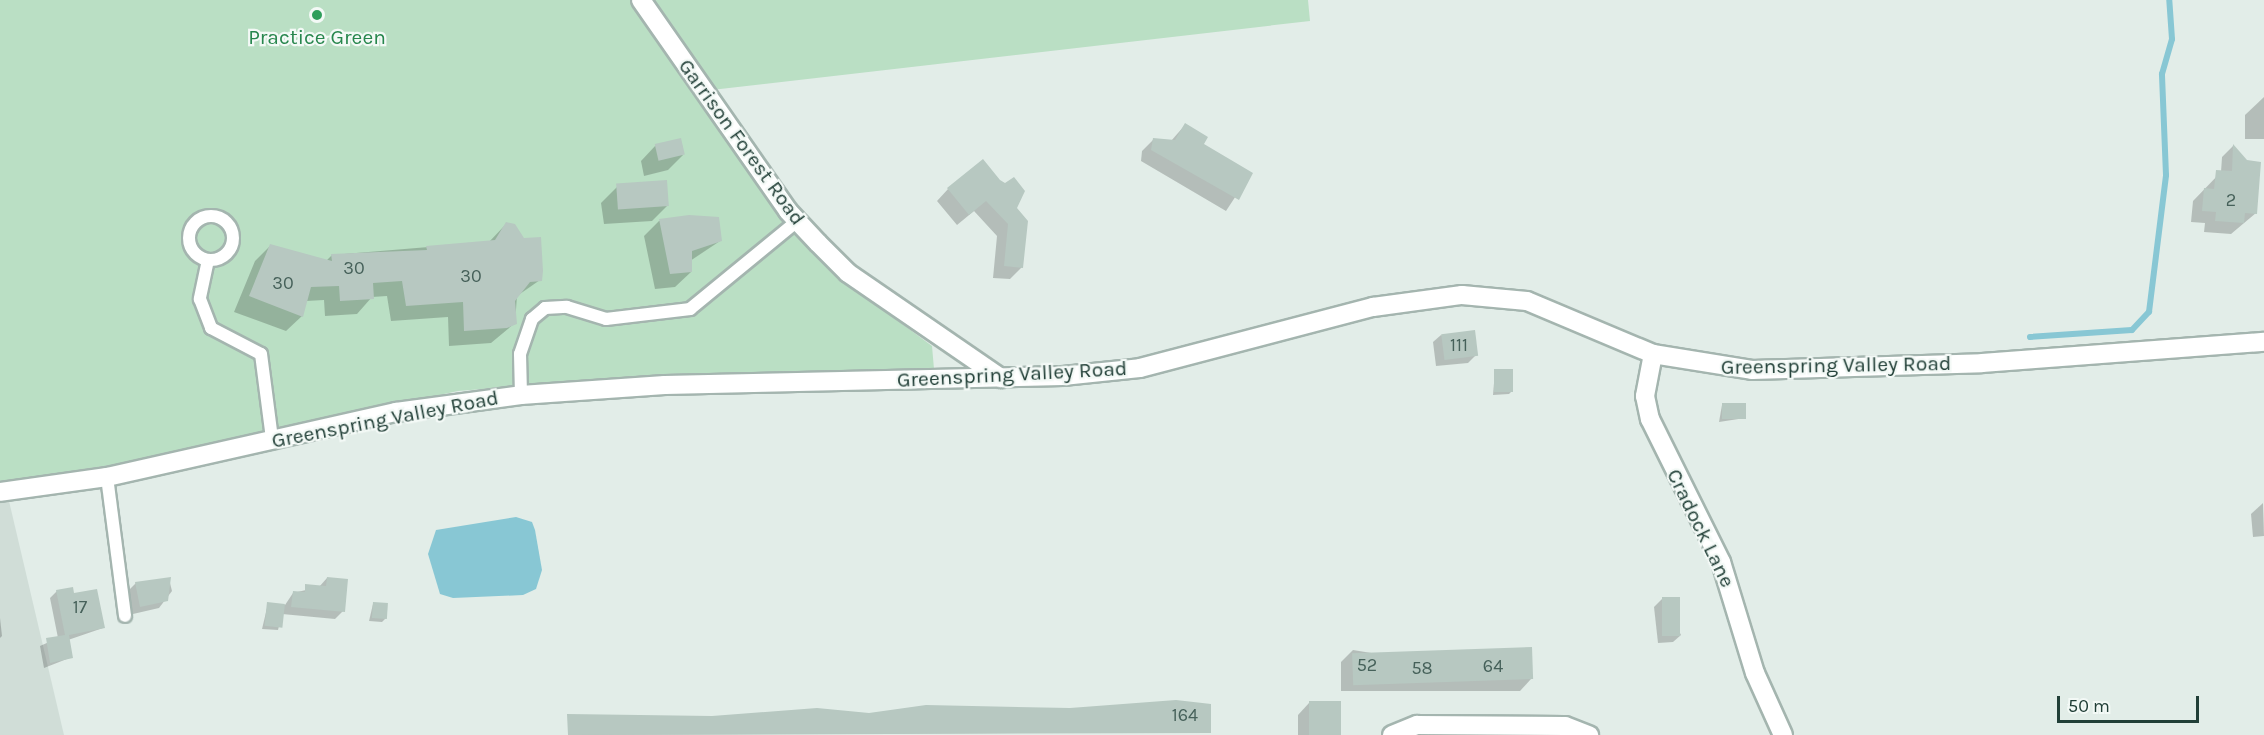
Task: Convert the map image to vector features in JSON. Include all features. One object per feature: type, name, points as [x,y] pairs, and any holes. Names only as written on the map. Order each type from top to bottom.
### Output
[{"type":"main road","name":"Garrison Forest Road","points":[[641,0],[797,221],[848,273],[1001,378]]},
{"type":"main road","name":"Greenspring Valley Road","points":[[0,492],[107,477],[396,412],[522,394],[708,384],[1001,378],[1140,368],[1373,307],[1462,295],[1527,302],[1653,354],[1717,367],[1801,370],[2264,342]]},
{"type":"main road","name":"Cradock Lane","points":[[1653,354],[1645,396],[1650,419],[1721,562],[1755,673],[1783,735]]},
{"type":"main road","points":[[1392,735],[1417,725],[1565,726],[1589,735]]},
{"type":"lane","points":[[522,394],[520,354],[532,319],[545,308],[567,307],[606,319],[690,309],[758,248],[797,221]]},
{"type":"lane","points":[[208,260],[200,299],[211,328],[261,354],[272,439]]},
{"type":"lane","points":[[107,477],[125,616]]},
{"type":"shaded area","points":[[9,501],[64,735],[0,735],[0,503]]},
{"type":"green space","points":[[0,0],[1308,0],[1310,21],[694,92],[779,213],[843,280],[932,346],[934,369],[665,374],[458,391],[124,463],[0,482]]},
{"type":"water","points":[[516,517],[532,522],[535,530],[542,570],[536,589],[523,595],[453,598],[440,594],[428,554],[436,530]]},
{"type":"building","points":[[1185,123],[1208,137],[1204,144],[1253,173],[1239,200],[1151,150],[1153,138],[1175,140]]},
{"type":"building","points":[[681,138],[685,155],[659,161],[655,144]]},
{"type":"building","points":[[2233,144],[2247,160],[2261,162],[2257,214],[2245,213],[2244,223],[2215,221],[2216,212],[2202,211],[2204,188],[2214,189],[2216,170],[2232,171]]},
{"type":"building","points":[[983,159],[1000,180],[1005,183],[1014,177],[1025,191],[1017,208],[1028,221],[1023,268],[1004,266],[1008,224],[986,201],[969,215],[947,188]]},
{"type":"building","points":[[667,180],[669,206],[618,209],[616,184]]},
{"type":"building","points":[[689,215],[719,217],[722,241],[692,251],[692,272],[670,274],[659,219]]},
{"type":"building","points":[[506,222],[515,224],[524,238],[541,237],[543,271],[542,281],[530,282],[515,301],[517,324],[507,328],[464,331],[463,302],[406,306],[402,281],[373,283],[374,299],[340,301],[339,286],[311,287],[303,317],[249,296],[270,244],[332,261],[331,254],[427,250],[426,246],[495,240]]},
{"type":"building","points":[[1475,330],[1478,356],[1444,360],[1441,334]]},
{"type":"building","points":[[1494,369],[1513,369],[1513,392],[1494,392]]},
{"type":"building","points":[[1722,403],[1746,403],[1746,419],[1722,419]]},
{"type":"building","points":[[171,577],[168,601],[140,607],[135,582]]},
{"type":"building","points":[[327,577],[348,579],[345,612],[291,607],[293,591],[305,592],[305,584],[326,586]]},
{"type":"building","points":[[73,587],[74,593],[97,589],[105,628],[69,635],[73,658],[50,663],[46,638],[65,635],[56,590]]},
{"type":"building","points":[[1662,597],[1680,597],[1680,636],[1662,636]]},
{"type":"building","points":[[267,602],[285,604],[282,628],[264,626]]},
{"type":"building","points":[[373,602],[388,603],[387,619],[372,618]]},
{"type":"building","points":[[1532,647],[1533,679],[1353,685],[1352,653]]},
{"type":"building","points":[[1176,700],[1211,704],[1211,733],[568,735],[567,714],[712,716],[817,708],[869,713],[926,705],[1070,708]]},
{"type":"building","points":[[1309,701],[1341,701],[1341,735],[1309,735]]},
{"type":"waterway","points":[[2030,337],[2132,330],[2149,312],[2166,175],[2162,74],[2172,39],[2169,0]]},
{"type":"place","name":"Practice Green","points":[[317,15]]}]
